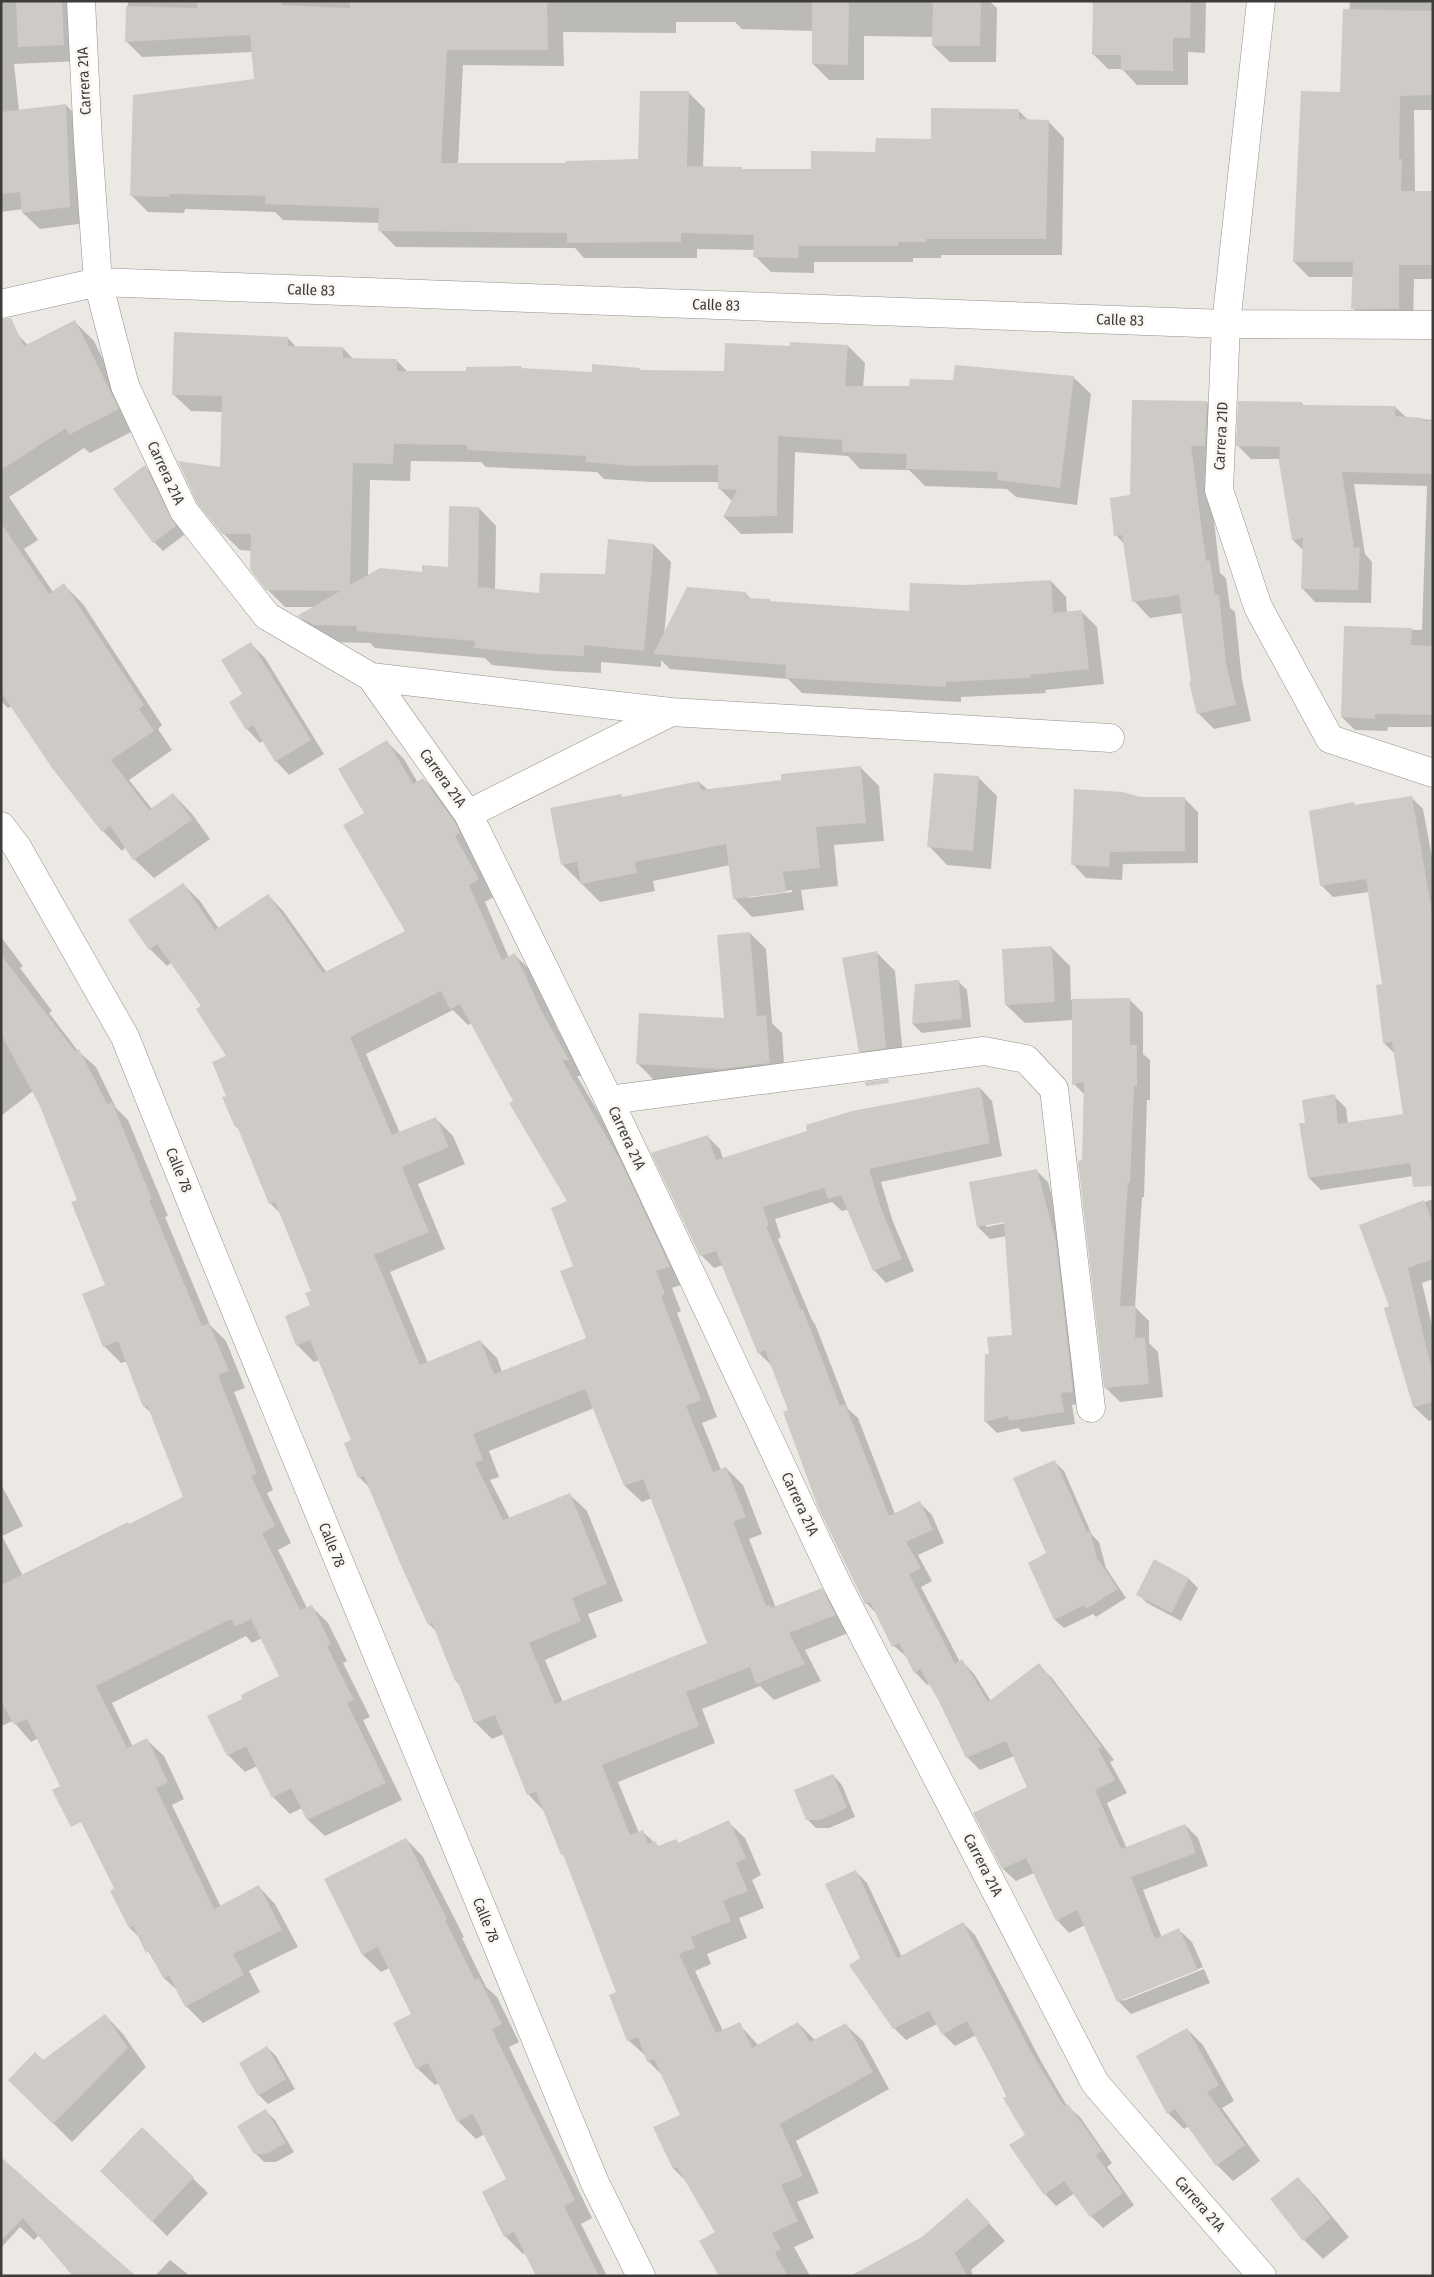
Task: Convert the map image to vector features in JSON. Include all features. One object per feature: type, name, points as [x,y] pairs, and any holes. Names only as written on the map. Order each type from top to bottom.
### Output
[{"type":"street","name":"Carrera 21A","points":[[81,1],[88,142],[98,282],[124,386],[184,511],[267,616],[371,677],[468,814],[609,1100],[838,1586],[1095,2083],[1262,2276]]},
{"type":"street","name":"Carrera 21D","points":[[1261,1],[1226,324],[1219,490],[1258,607],[1330,740],[1433,773]]},
{"type":"street","name":"Calle 83","points":[[1,304],[98,282],[1226,324],[1433,325]]},
{"type":"street","points":[[371,677],[671,712],[1110,738]]},
{"type":"street","points":[[468,814],[671,712]]},
{"type":"street","name":"Calle 78","points":[[1,826],[17,847],[126,1038],[212,1254],[595,2183],[641,2276]]},
{"type":"street","points":[[609,1100],[984,1051],[1026,1060],[1054,1089],[1091,1408]]},
{"type":"building","points":[[16,1],[62,1],[64,45],[18,47]]},
{"type":"building","points":[[197,1],[281,1],[281,5],[350,8],[350,1],[547,1],[548,50],[447,50],[441,163],[566,163],[566,161],[638,159],[640,91],[689,91],[687,166],[742,167],[742,169],[811,169],[811,151],[875,152],[876,138],[931,139],[931,108],[1019,109],[1019,119],[1049,120],[1046,239],[926,239],[926,242],[898,242],[898,246],[799,246],[798,258],[753,257],[754,235],[681,233],[681,242],[567,243],[567,233],[378,231],[379,208],[265,204],[266,196],[169,194],[169,197],[130,196],[133,95],[254,79],[250,35],[125,42],[126,6],[197,8]]},
{"type":"building","points":[[812,1],[849,1],[848,65],[812,64]]},
{"type":"building","points":[[933,1],[981,1],[980,46],[932,46]]},
{"type":"building","points":[[1093,1],[1191,1],[1190,38],[1173,38],[1173,71],[1121,70],[1121,55],[1092,55]]},
{"type":"building","points":[[1343,9],[1433,11],[1433,95],[1400,96],[1399,159],[1402,159],[1401,191],[1433,191],[1433,265],[1399,265],[1399,309],[1351,309],[1353,262],[1293,262],[1301,91],[1340,92]]},
{"type":"building","points":[[66,104],[70,207],[22,213],[20,192],[1,194],[1,112]]},
{"type":"building","points":[[11,318],[24,346],[75,320],[119,409],[69,435],[66,428],[1,470],[1,319]]},
{"type":"building","points":[[174,332],[288,337],[288,346],[343,347],[343,358],[397,359],[397,371],[466,371],[466,367],[521,366],[521,368],[592,372],[592,364],[640,368],[640,370],[724,371],[725,343],[790,346],[790,342],[848,345],[845,386],[909,386],[910,379],[953,380],[955,365],[1074,376],[1060,488],[997,480],[998,472],[906,469],[907,454],[842,452],[842,440],[778,436],[777,516],[723,517],[737,490],[718,489],[718,465],[632,466],[586,462],[586,456],[467,450],[467,445],[394,444],[393,464],[353,463],[350,585],[380,568],[422,572],[422,565],[448,567],[449,506],[479,507],[478,587],[539,593],[540,573],[605,574],[608,539],[654,544],[644,651],[584,645],[584,656],[537,654],[474,648],[475,641],[356,631],[357,626],[314,625],[297,616],[340,591],[266,590],[250,569],[251,534],[222,534],[197,503],[178,461],[220,467],[222,396],[172,395]]},
{"type":"building","points":[[1132,400],[1207,401],[1205,446],[1191,446],[1206,561],[1210,560],[1215,595],[1219,595],[1226,663],[1236,705],[1197,714],[1189,682],[1191,682],[1179,595],[1132,602],[1122,535],[1114,536],[1110,498],[1130,495]]},
{"type":"building","points":[[1238,401],[1302,402],[1302,405],[1396,406],[1395,416],[1423,418],[1423,421],[1433,421],[1433,474],[1342,472],[1354,548],[1360,547],[1358,590],[1301,589],[1303,538],[1292,540],[1279,462],[1280,447],[1236,446]]},
{"type":"building","points":[[145,465],[176,526],[153,543],[113,489]]},
{"type":"building","points":[[1,523],[49,594],[64,583],[144,705],[139,709],[154,731],[111,760],[149,810],[173,793],[192,820],[133,860],[110,826],[102,832],[52,768],[1,692]]},
{"type":"building","points":[[1051,580],[1053,613],[1082,610],[1089,669],[1030,675],[1031,678],[946,682],[946,687],[785,678],[786,665],[653,654],[687,587],[746,592],[747,598],[770,599],[770,601],[909,611],[910,583],[965,585]]},
{"type":"building","points":[[1344,626],[1412,628],[1411,645],[1433,646],[1433,715],[1375,714],[1375,719],[1341,717]]},
{"type":"building","points":[[251,642],[311,740],[275,762],[253,725],[246,730],[229,702],[242,694],[221,660]]},
{"type":"building","points":[[387,740],[413,784],[423,778],[455,822],[460,833],[455,836],[479,879],[469,885],[502,960],[515,953],[542,1012],[569,1060],[562,1060],[621,1162],[670,1266],[656,1271],[665,1294],[661,1296],[701,1400],[686,1406],[713,1472],[726,1467],[746,1517],[733,1522],[766,1606],[770,1605],[771,1608],[822,1588],[836,1615],[789,1633],[805,1664],[756,1684],[750,1667],[686,1692],[699,1726],[602,1765],[630,1835],[643,1830],[648,1844],[655,1841],[658,1846],[676,1839],[678,1843],[729,1820],[746,1858],[736,1863],[748,1891],[723,1901],[731,1921],[691,1937],[695,1948],[679,1954],[716,2033],[740,2022],[752,2048],[798,2022],[810,2042],[846,2023],[873,2072],[780,2124],[803,2176],[781,2185],[798,2221],[772,2233],[781,2249],[775,2253],[788,2276],[719,2276],[699,2241],[715,2232],[677,2167],[673,2169],[653,2127],[680,2115],[654,2059],[647,2062],[638,2037],[627,2041],[609,1995],[616,1992],[563,1854],[561,1855],[536,1792],[527,1795],[495,1715],[474,1723],[432,1623],[428,1625],[400,1563],[364,1476],[358,1478],[344,1443],[351,1440],[310,1340],[296,1346],[285,1316],[310,1305],[305,1293],[311,1291],[275,1202],[269,1204],[237,1126],[235,1127],[222,1097],[226,1096],[212,1062],[226,1056],[196,1009],[201,1006],[157,944],[149,950],[128,920],[183,883],[215,930],[268,894],[323,973],[405,931],[343,825],[364,813],[338,769]],"holes":[[[441,991],[450,1009],[460,1004],[513,1101],[509,1103],[567,1201],[551,1208],[573,1266],[560,1271],[586,1338],[494,1374],[480,1340],[420,1365],[374,1255],[429,1232],[402,1167],[449,1147],[436,1117],[392,1135],[350,1037]],[[585,1389],[624,1486],[643,1479],[707,1643],[555,1704],[529,1643],[581,1621],[572,1598],[607,1584],[570,1493],[503,1520],[475,1463],[483,1460],[473,1434]]]},
{"type":"building","points":[[861,766],[866,823],[816,827],[820,868],[783,872],[786,892],[733,899],[726,844],[635,862],[637,873],[581,884],[577,862],[561,865],[550,808],[621,794],[622,797],[699,781],[701,790],[781,780],[781,774]]},
{"type":"building","points":[[934,773],[979,776],[973,851],[927,847]]},
{"type":"building","points":[[1074,789],[1123,792],[1140,797],[1185,797],[1185,851],[1110,852],[1109,867],[1071,865]]},
{"type":"building","points":[[1412,796],[1433,918],[1433,1186],[1413,1187],[1410,1163],[1308,1178],[1299,1123],[1305,1123],[1302,1100],[1335,1094],[1338,1124],[1403,1114],[1392,1042],[1383,1043],[1376,985],[1382,984],[1366,879],[1320,886],[1309,811],[1354,802],[1354,805]]},
{"type":"building","points":[[750,932],[757,1016],[766,1015],[770,1063],[720,1069],[636,1064],[639,1013],[724,1018],[717,935]]},
{"type":"building","points":[[1052,946],[1055,1002],[1005,1005],[1002,949]]},
{"type":"building","points":[[877,951],[886,1048],[859,1052],[842,958]]},
{"type":"building","points":[[1,955],[75,1051],[79,1049],[107,1104],[112,1102],[152,1199],[149,1200],[202,1326],[209,1323],[229,1371],[218,1375],[257,1474],[251,1476],[275,1526],[262,1533],[300,1610],[312,1605],[331,1644],[327,1646],[354,1700],[347,1703],[386,1783],[307,1820],[291,1788],[272,1798],[246,1746],[227,1756],[207,1716],[242,1699],[241,1695],[279,1676],[251,1619],[235,1627],[231,1619],[96,1686],[127,1748],[147,1738],[168,1782],[156,1788],[214,1909],[259,1885],[282,1930],[233,1954],[244,1975],[185,2007],[169,1976],[163,1978],[149,1951],[146,1953],[133,1926],[129,1928],[110,1891],[114,1888],[81,1822],[71,1827],[52,1790],[60,1786],[27,1719],[14,1725],[1,1701],[1,1585],[183,1497],[147,1405],[143,1407],[118,1341],[103,1347],[82,1294],[105,1285],[71,1202],[77,1200],[40,1106],[1,1034]]},
{"type":"building","points":[[959,980],[962,1019],[912,1024],[915,984]]},
{"type":"building","points":[[1130,998],[1130,1045],[1137,1045],[1137,1086],[1134,1086],[1130,1183],[1128,1183],[1120,1306],[1136,1306],[1135,1338],[1145,1337],[1149,1384],[1104,1388],[1078,1161],[1082,1160],[1084,1082],[1072,1085],[1072,999]]},
{"type":"building","points":[[888,1079],[889,1083],[866,1086],[865,1082]]},
{"type":"building","points":[[980,1087],[990,1143],[869,1169],[881,1208],[902,1259],[873,1271],[841,1195],[828,1199],[824,1188],[763,1207],[769,1225],[766,1226],[801,1310],[803,1310],[840,1406],[845,1404],[889,1516],[920,1501],[933,1530],[906,1542],[921,1568],[909,1574],[955,1664],[962,1659],[988,1702],[1039,1663],[1102,1747],[1098,1749],[1115,1780],[1095,1790],[1121,1849],[1185,1824],[1196,1853],[1131,1877],[1155,1939],[1179,1928],[1198,1970],[1117,2002],[1077,1910],[1056,1921],[1026,1858],[1002,1869],[973,1813],[1027,1787],[1006,1741],[966,1758],[939,1701],[920,1669],[914,1673],[899,1643],[892,1647],[870,1602],[865,1604],[818,1507],[783,1412],[788,1410],[765,1350],[758,1354],[716,1251],[700,1256],[651,1153],[708,1135],[716,1160],[807,1131],[806,1125],[852,1111]]},
{"type":"building","points":[[1037,1169],[1056,1242],[1073,1392],[1061,1393],[1064,1412],[1009,1421],[1008,1416],[984,1422],[985,1354],[989,1354],[987,1337],[1012,1335],[1004,1222],[977,1227],[969,1182]]},
{"type":"building","points":[[1424,1200],[1433,1223],[1433,1259],[1408,1268],[1433,1376],[1433,1402],[1413,1407],[1384,1308],[1389,1306],[1359,1225]]},
{"type":"building","points":[[1055,1460],[1087,1532],[1090,1531],[1097,1558],[1118,1589],[1086,1609],[1084,1605],[1054,1620],[1028,1563],[1046,1553],[1013,1478]]},
{"type":"building","points":[[1154,1559],[1189,1578],[1172,1613],[1136,1595]]},
{"type":"building","points":[[833,1774],[847,1808],[820,1820],[806,1820],[794,1790]]},
{"type":"building","points":[[406,1838],[475,1980],[479,1978],[502,2024],[492,2029],[575,2200],[564,2206],[599,2276],[536,2276],[514,2232],[504,2237],[482,2192],[506,2179],[473,2114],[457,2122],[428,2063],[416,2069],[393,2023],[411,2014],[378,1947],[362,1955],[324,1879]]},
{"type":"building","points":[[856,1870],[897,1958],[963,1922],[1030,2050],[1064,2106],[1068,2104],[1102,2151],[1096,2155],[1123,2193],[1090,2217],[1064,2181],[1044,2195],[1009,2145],[1025,2135],[1003,2098],[1007,2096],[967,2021],[942,2035],[929,2011],[893,2029],[849,1965],[860,1958],[825,1884]]},
{"type":"building","points":[[105,2014],[128,2048],[53,2124],[8,2080],[35,2052],[43,2060]]},
{"type":"building","points":[[1187,2028],[1219,2085],[1207,2092],[1245,2145],[1216,2166],[1175,2109],[1167,2114],[1136,2056]]},
{"type":"building","points":[[267,2046],[286,2079],[258,2096],[239,2063]]},
{"type":"building","points":[[266,2109],[286,2143],[266,2154],[254,2154],[237,2126]]},
{"type":"building","points":[[142,2127],[194,2177],[152,2222],[100,2171]]},
{"type":"building","points":[[1,2157],[136,2276],[73,2276],[23,2218],[1,2241]]},
{"type":"building","points":[[1298,2177],[1331,2218],[1303,2241],[1270,2199]]},
{"type":"building","points":[[967,2198],[990,2223],[955,2253],[967,2276],[850,2276],[922,2237]]}]
